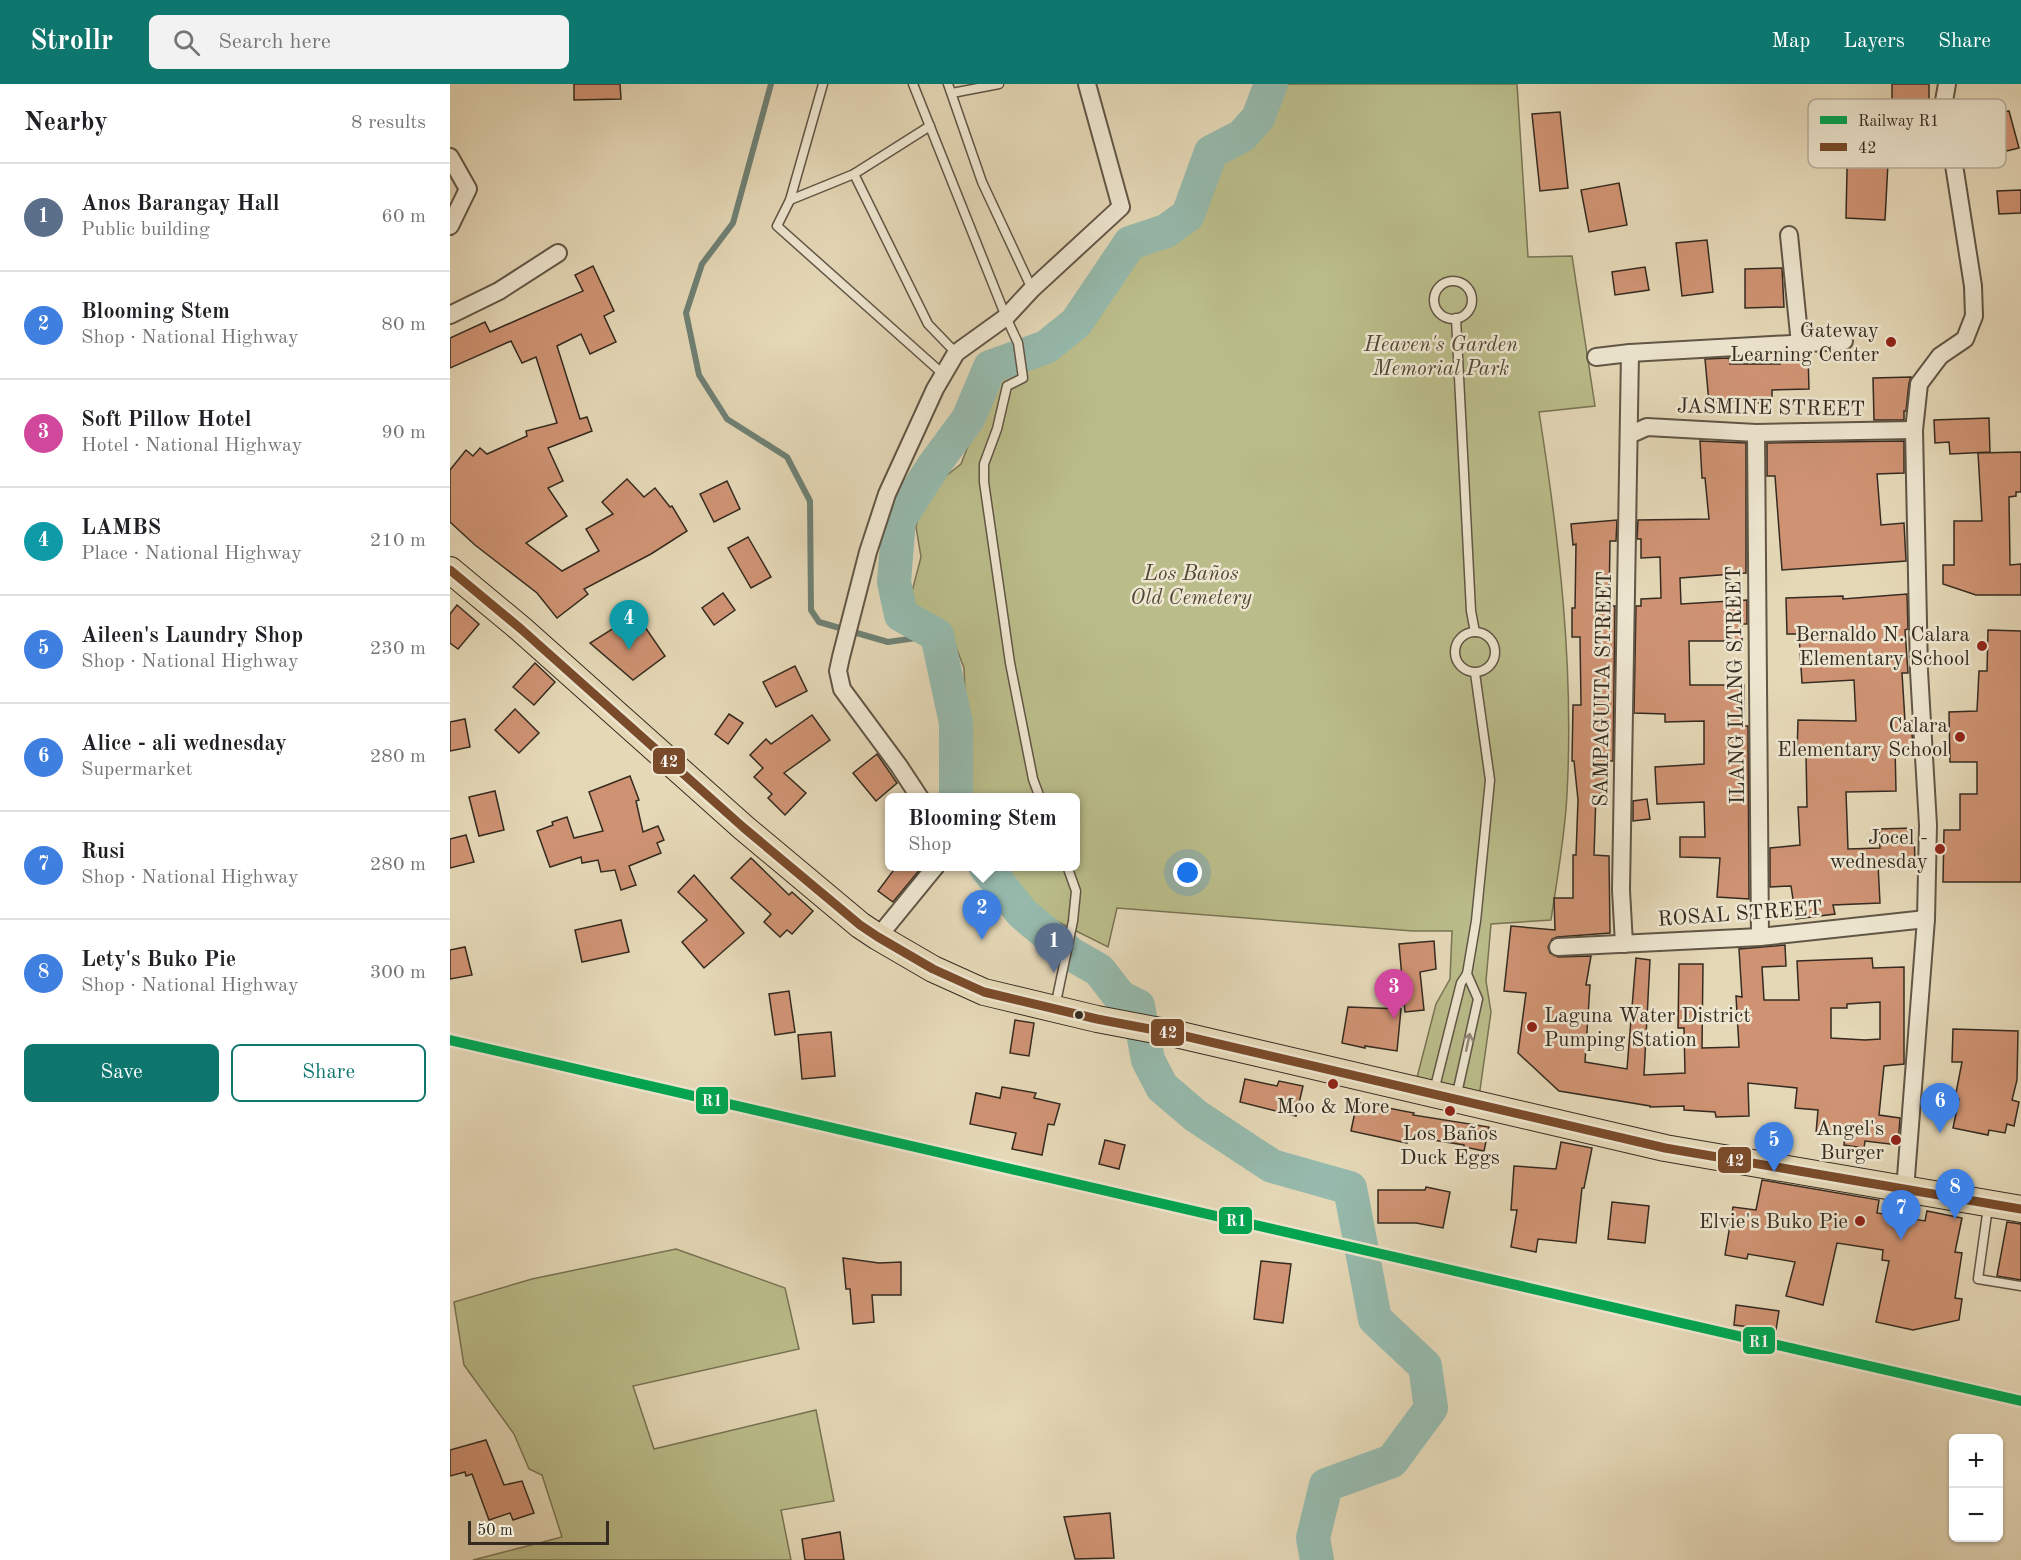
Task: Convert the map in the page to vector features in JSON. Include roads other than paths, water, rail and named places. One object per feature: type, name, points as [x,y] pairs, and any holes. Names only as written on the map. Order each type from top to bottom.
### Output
[{"type":"main road","points":[[450,570],[521,629],[744,828],[860,925],[933,969],[984,992],[1097,1019],[1176,1034],[1665,1148],[2021,1209]]},
{"type":"street","points":[[917,793],[842,689],[838,671],[868,552],[887,494],[943,374],[956,352],[1006,317],[1121,207],[1087,84]]},
{"type":"street","points":[[1944,99],[1947,84]]},
{"type":"street","points":[[450,158],[468,189],[450,226]]},
{"type":"street","points":[[1905,1190],[1926,919],[1928,825],[1919,670],[1914,430],[1919,384],[1940,356],[1965,339],[1974,316],[1973,286],[1955,168]]},
{"type":"street","points":[[1789,235],[1800,344]]},
{"type":"street","points":[[450,315],[499,291],[558,253]]},
{"type":"street","points":[[1596,357],[1630,353],[1844,341]]},
{"type":"street","name":"SAMPAGUITA STREET","points":[[1624,944],[1621,890],[1630,353]]},
{"type":"street","name":"JASMINE STREET","points":[[1629,435],[1647,427],[1756,434],[1914,430]]},
{"type":"street","name":"ILANG ILANG STREET","points":[[1756,434],[1760,937]]},
{"type":"street","points":[[878,937],[933,871]]},
{"type":"street","name":"ROSAL STREET","points":[[1558,947],[1760,937],[1926,919]]},
{"type":"lane","points":[[824,84],[790,200],[777,226],[943,374]]},
{"type":"lane","points":[[913,84],[1018,343],[1023,378],[1007,386],[998,429],[984,464],[984,482],[1010,663],[1033,779],[1038,793]]},
{"type":"lane","points":[[948,84],[982,182],[1032,290]]},
{"type":"lane","points":[[952,93],[999,84]]},
{"type":"lane","points":[[790,200],[854,174],[930,126]]},
{"type":"lane","points":[[854,174],[928,324],[956,352]]},
{"type":"lane","points":[[1454,281],[1465,285],[1472,302],[1467,313],[1456,318],[1443,316],[1434,301],[1435,294],[1442,284],[1454,281]]},
{"type":"lane","points":[[1456,318],[1471,611],[1475,632]]},
{"type":"lane","points":[[1475,632],[1492,640],[1496,653],[1495,659],[1487,669],[1475,673],[1461,668],[1455,656],[1455,649],[1462,636],[1475,632]]},
{"type":"lane","points":[[1445,1097],[1461,983],[1467,974],[1476,921],[1490,780],[1475,673]]},
{"type":"lane","points":[[1055,1009],[1073,921],[1076,891],[1068,871]]},
{"type":"lane","points":[[1445,1097],[1478,999],[1467,974]]},
{"type":"lane","points":[[1988,1204],[1978,1279],[2021,1286]]},
{"type":"waterway","points":[[771,84],[733,223],[702,264],[686,313],[699,375],[727,419],[787,457],[810,501],[811,610],[819,622],[888,642],[937,635]]},
{"type":"waterway","points":[[956,793],[956,723],[937,635],[901,615],[894,582],[899,520],[934,465],[968,419],[990,367],[1046,347],[1076,323],[1130,243],[1166,231],[1188,215],[1211,152],[1242,136],[1258,118],[1271,84]]},
{"type":"waterway","points":[[989,871],[1022,913],[1071,954],[1099,970],[1120,997],[1138,1006],[1148,1060],[1162,1087],[1196,1116],[1272,1166],[1350,1188],[1375,1319],[1425,1366],[1431,1408],[1392,1461],[1326,1485],[1313,1538],[1317,1560]]},
{"type":"rail line","name":"R1","points":[[450,1040],[2021,1401]]},
{"type":"place","name":"Gateway Learning Center","points":[[1891,342]]},
{"type":"place","name":"Bernaldo N. Calara Elementary School","points":[[1982,646]]},
{"type":"place","name":"LAMBS","points":[[629,650]]},
{"type":"place","name":"Calara Elementary School","points":[[1960,737]]},
{"type":"place","name":"Jocel - wednesday","points":[[1940,849]]},
{"type":"place","name":"Blooming Stem","points":[[982,940]]},
{"type":"place","name":"Anos Barangay Hall","points":[[1054,973]]},
{"type":"place","name":"Soft Pillow Hotel","points":[[1394,1019]]},
{"type":"place","name":"Laguna Water District Pumping Station","points":[[1532,1027]]},
{"type":"place","name":"Moo & More","points":[[1333,1084]]},
{"type":"place","name":"Los Baños Duck Eggs","points":[[1450,1111]]},
{"type":"place","name":"Alice - ali wednesday","points":[[1940,1133]]},
{"type":"place","name":"Angel's Burger","points":[[1896,1140]]},
{"type":"place","name":"Aileen's Laundry Shop","points":[[1774,1172]]},
{"type":"place","name":"Lety's Buko Pie","points":[[1955,1219]]},
{"type":"place","name":"Elvie's Buko Pie","points":[[1860,1221]]},
{"type":"place","name":"Rusi","points":[[1901,1240]]},
{"type":"park label","name":"Heaven's Garden Memorial Park","points":[[1441,356]]},
{"type":"park label","name":"Los Baños Old Cemetery","points":[[1191,585]]}]
